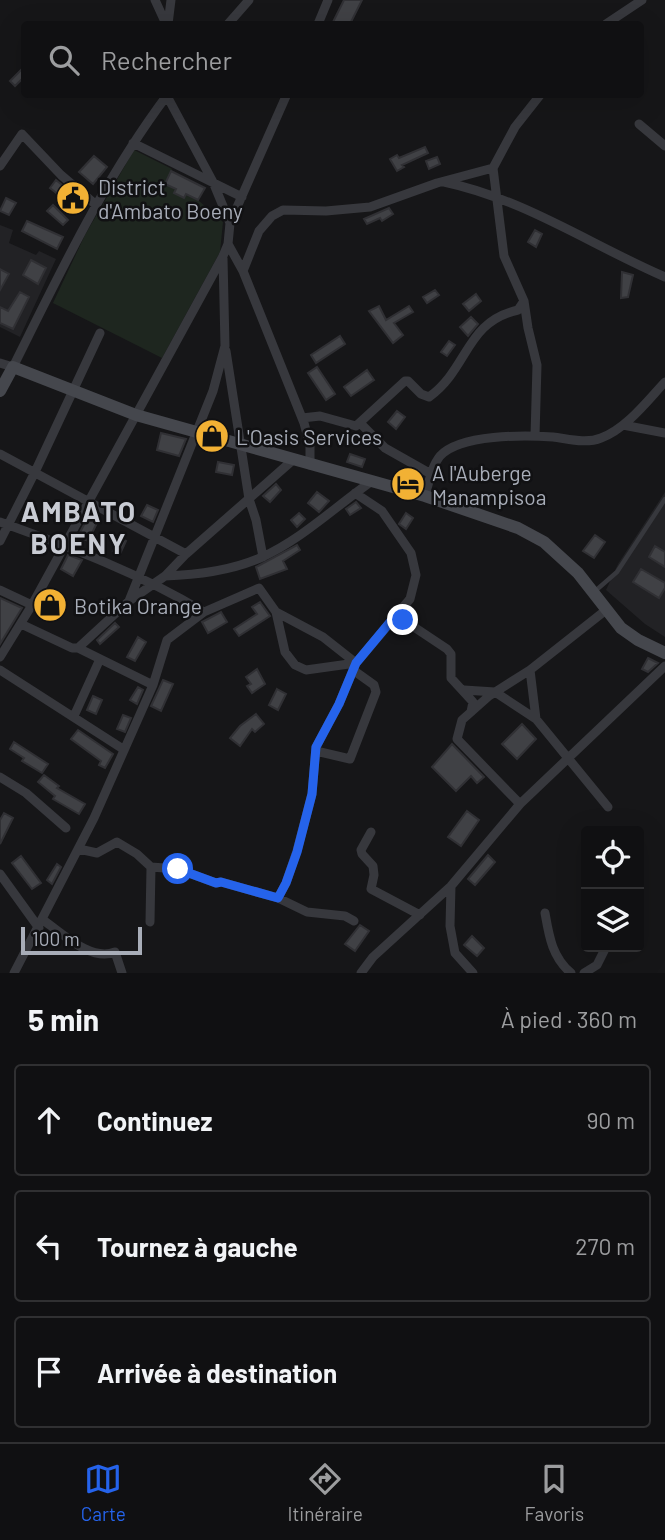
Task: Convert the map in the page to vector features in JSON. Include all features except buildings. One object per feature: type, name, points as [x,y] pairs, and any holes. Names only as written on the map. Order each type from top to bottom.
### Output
[{"type":"street","points":[[155,0],[166,21]]},
{"type":"street","points":[[168,21],[171,0]]},
{"type":"street","points":[[231,21],[249,0]]},
{"type":"street","points":[[319,21],[328,0]]},
{"type":"street","points":[[610,21],[642,0]]},
{"type":"street","points":[[0,391],[6,365],[95,204],[133,143],[166,98]]},
{"type":"street","points":[[170,98],[213,182],[230,223]]},
{"type":"street","points":[[0,657],[22,624],[223,256],[228,244],[230,223],[285,98]]},
{"type":"street","points":[[535,436],[537,365],[527,328],[524,301],[504,256],[493,168],[515,127],[538,98]]},
{"type":"street","points":[[639,124],[665,146]]},
{"type":"street","points":[[0,166],[25,130],[61,175],[95,204]]},
{"type":"street","points":[[133,143],[242,197]]},
{"type":"street","points":[[243,271],[259,231],[272,216],[283,211],[362,208],[443,181],[493,168]]},
{"type":"street","points":[[443,181],[475,188],[538,213],[665,277]]},
{"type":"street","points":[[228,244],[243,271],[302,418],[310,445],[310,465]]},
{"type":"street","points":[[223,256],[225,346],[249,499],[263,557]]},
{"type":"street","points":[[302,418],[320,416],[356,426],[405,381],[429,397],[453,374],[472,340],[484,327],[494,318],[518,310],[524,301]]},
{"type":"street","points":[[0,541],[4,524],[36,472],[100,333]]},
{"type":"street","points":[[129,601],[213,391],[225,346]]},
{"type":"street","points":[[6,365],[136,415],[425,496],[518,528],[544,542],[578,573],[621,628],[665,653]]},
{"type":"street","points":[[425,496],[431,474],[441,455],[457,445],[509,437],[535,436],[586,441],[600,439],[623,425],[665,382]]},
{"type":"street","points":[[361,424],[385,448],[431,474]]},
{"type":"street","points":[[623,425],[665,433]]},
{"type":"street","points":[[0,454],[186,554]]},
{"type":"street","points":[[78,648],[129,601],[165,576],[186,554],[294,460]]},
{"type":"street","points":[[165,576],[189,576],[227,569],[263,557],[372,481]]},
{"type":"street","points":[[278,898],[297,852],[312,794],[316,751],[355,666],[410,599],[416,575],[411,553],[382,511],[355,493]]},
{"type":"street","points":[[4,524],[64,545],[175,594],[204,612]]},
{"type":"street","points":[[13,973],[79,849],[153,685],[167,640],[204,612],[259,588],[276,612],[285,652],[295,665],[306,670],[355,666]]},
{"type":"street","points":[[0,590],[32,605]]},
{"type":"street","points":[[520,804],[457,739],[462,720],[495,692],[530,670],[606,610]]},
{"type":"street","points":[[276,612],[323,637],[374,685],[376,692],[350,759],[316,751]]},
{"type":"street","points":[[396,615],[451,654],[451,678],[473,702],[471,712]]},
{"type":"street","points":[[22,624],[153,685]]},
{"type":"street","points":[[74,716],[100,659]]},
{"type":"street","points":[[362,973],[373,957],[451,886],[520,804],[665,666]]},
{"type":"street","points":[[0,670],[123,749]]},
{"type":"street","points":[[530,670],[536,719]]},
{"type":"street","points":[[464,690],[495,692],[536,719],[608,807]]},
{"type":"street","points":[[0,777],[26,793],[66,828]]},
{"type":"street","points":[[371,832],[361,850],[373,866],[371,889],[420,915]]},
{"type":"street","points":[[79,849],[97,853],[117,842],[151,866],[178,869],[216,883],[221,882],[278,898],[307,912],[345,916],[354,921]]},
{"type":"street","points":[[150,922],[151,866]]},
{"type":"street","points":[[0,874],[41,924],[89,951],[106,956],[115,952],[122,973]]},
{"type":"street","points":[[451,886],[450,926],[455,953],[473,973]]},
{"type":"street","points":[[545,913],[557,960],[571,973]]},
{"type":"street","points":[[584,973],[597,965],[604,952]]},
{"type":"lane","points":[[592,593],[617,572],[665,499]]},
{"type":"shaded area","points":[[134,150],[172,169],[165,184],[176,189],[174,193],[184,198],[186,195],[199,201],[223,222],[220,252],[162,358],[53,303],[85,235]]},
{"type":"shaded area","points":[[0,225],[13,230],[9,243],[36,255],[39,251],[56,259],[20,337],[0,327]]},
{"type":"shaded area","points":[[665,492],[665,637],[645,624],[606,590],[618,564]]},
{"type":"place","name":"District d'Ambato Boeny","points":[[73,198]]},
{"type":"place","name":"L'Oasis Services","points":[[212,436]]},
{"type":"place","name":"A l'Auberge Manampisoa","points":[[408,484]]},
{"type":"place","name":"Botika Orange","points":[[50,605]]},
{"type":"district","name":"AMBATO BOENY","points":[[79,527]]},
{"type":"route","points":[[178,869],[216,883],[221,882],[263,896],[278,898],[297,852],[312,794],[316,747],[339,704],[356,663],[396,615],[403,620]]}]
